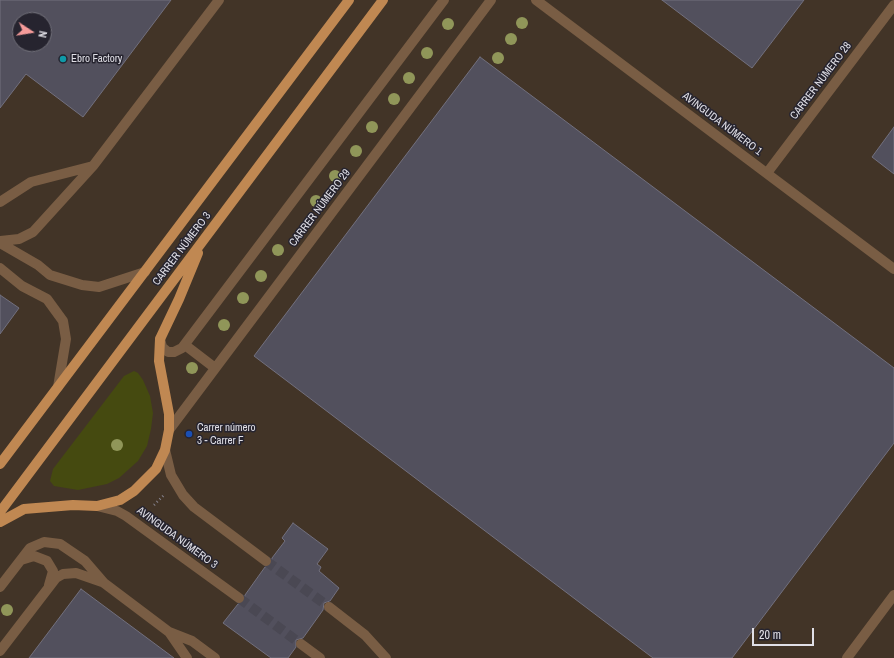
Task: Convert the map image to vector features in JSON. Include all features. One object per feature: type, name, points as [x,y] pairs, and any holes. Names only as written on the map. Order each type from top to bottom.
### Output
[{"type":"main road","name":"CARRER NÚMERO 3","points":[[0,464],[349,0]]},
{"type":"main road","name":"CARRER NÚMERO 3","points":[[0,512],[384,0]]},
{"type":"main road","points":[[0,522],[24,509],[65,506],[97,506],[120,500],[134,491],[156,469],[165,450],[169,430],[168,407],[159,361],[160,339],[179,299],[204,238]]},
{"type":"street","points":[[0,242],[19,238],[33,232],[94,166],[218,0]]},
{"type":"street","points":[[160,339],[162,347],[168,352],[179,351],[444,0]]},
{"type":"street","name":"CARRER NÚMERO 29","points":[[169,430],[491,0]]},
{"type":"street","name":"AVINGUDA NÚMERO 1","points":[[536,0],[894,269]]},
{"type":"street","name":"CARRER NÚMERO 28","points":[[767,173],[894,5]]},
{"type":"street","points":[[0,202],[31,182],[94,166]]},
{"type":"street","points":[[0,242],[38,265],[50,275],[82,286],[99,287],[145,272]]},
{"type":"street","points":[[0,268],[22,286],[48,299],[63,321],[66,339],[58,387]]},
{"type":"street","points":[[184,345],[215,368]]},
{"type":"street","points":[[165,450],[171,475],[183,495],[194,507],[266,561]]},
{"type":"street","name":"AVINGUDA NÚMERO 3","points":[[97,506],[117,511],[126,516],[239,598]]},
{"type":"street","points":[[0,588],[30,548],[36,544],[52,542],[66,547],[85,561],[104,583],[169,632],[192,641],[215,658]]},
{"type":"street","points":[[20,561],[28,556],[34,556],[46,561],[53,571],[50,585]]},
{"type":"street","points":[[0,651],[56,578],[69,573],[76,573],[104,583]]},
{"type":"street","points":[[847,658],[894,595]]},
{"type":"street","points":[[329,607],[365,634],[386,658]]},
{"type":"street","points":[[169,632],[187,658]]},
{"type":"street","points":[[301,644],[320,658]]},
{"type":"path","points":[[154,505],[168,492]]},
{"type":"shaded area","points":[[0,0],[894,0],[894,658],[0,658]]},
{"type":"green space","points":[[134,371],[138,373],[143,380],[150,396],[153,413],[147,446],[138,461],[119,478],[107,484],[78,490],[54,486],[50,481],[53,469],[124,376]]},
{"type":"building","name":"Ebro Factory","points":[[0,0],[171,0],[83,117],[26,74],[0,108]]},
{"type":"building","points":[[662,0],[804,0],[752,68]]},
{"type":"building","points":[[480,57],[894,368],[894,443],[732,658],[653,658],[254,356]]},
{"type":"building","points":[[894,127],[894,174],[872,157]]},
{"type":"building","points":[[0,295],[19,308],[0,334]]},
{"type":"building","points":[[293,523],[328,549],[317,564],[321,567],[319,571],[339,588],[330,601],[324,603],[323,610],[303,638],[296,640],[296,647],[288,658],[271,658],[223,623],[238,604],[244,602],[245,595],[265,567],[271,565],[272,558],[285,541],[282,538]]},
{"type":"building","points":[[81,589],[174,658],[29,658]]},
{"type":"tunnel","points":[[266,561],[329,607]]},
{"type":"tunnel","points":[[239,598],[301,644]]},
{"type":"place","name":"Ebro Factory","points":[[63,59]]},
{"type":"place","name":"Carrer número 3 - Carrer F","points":[[189,434]]}]
